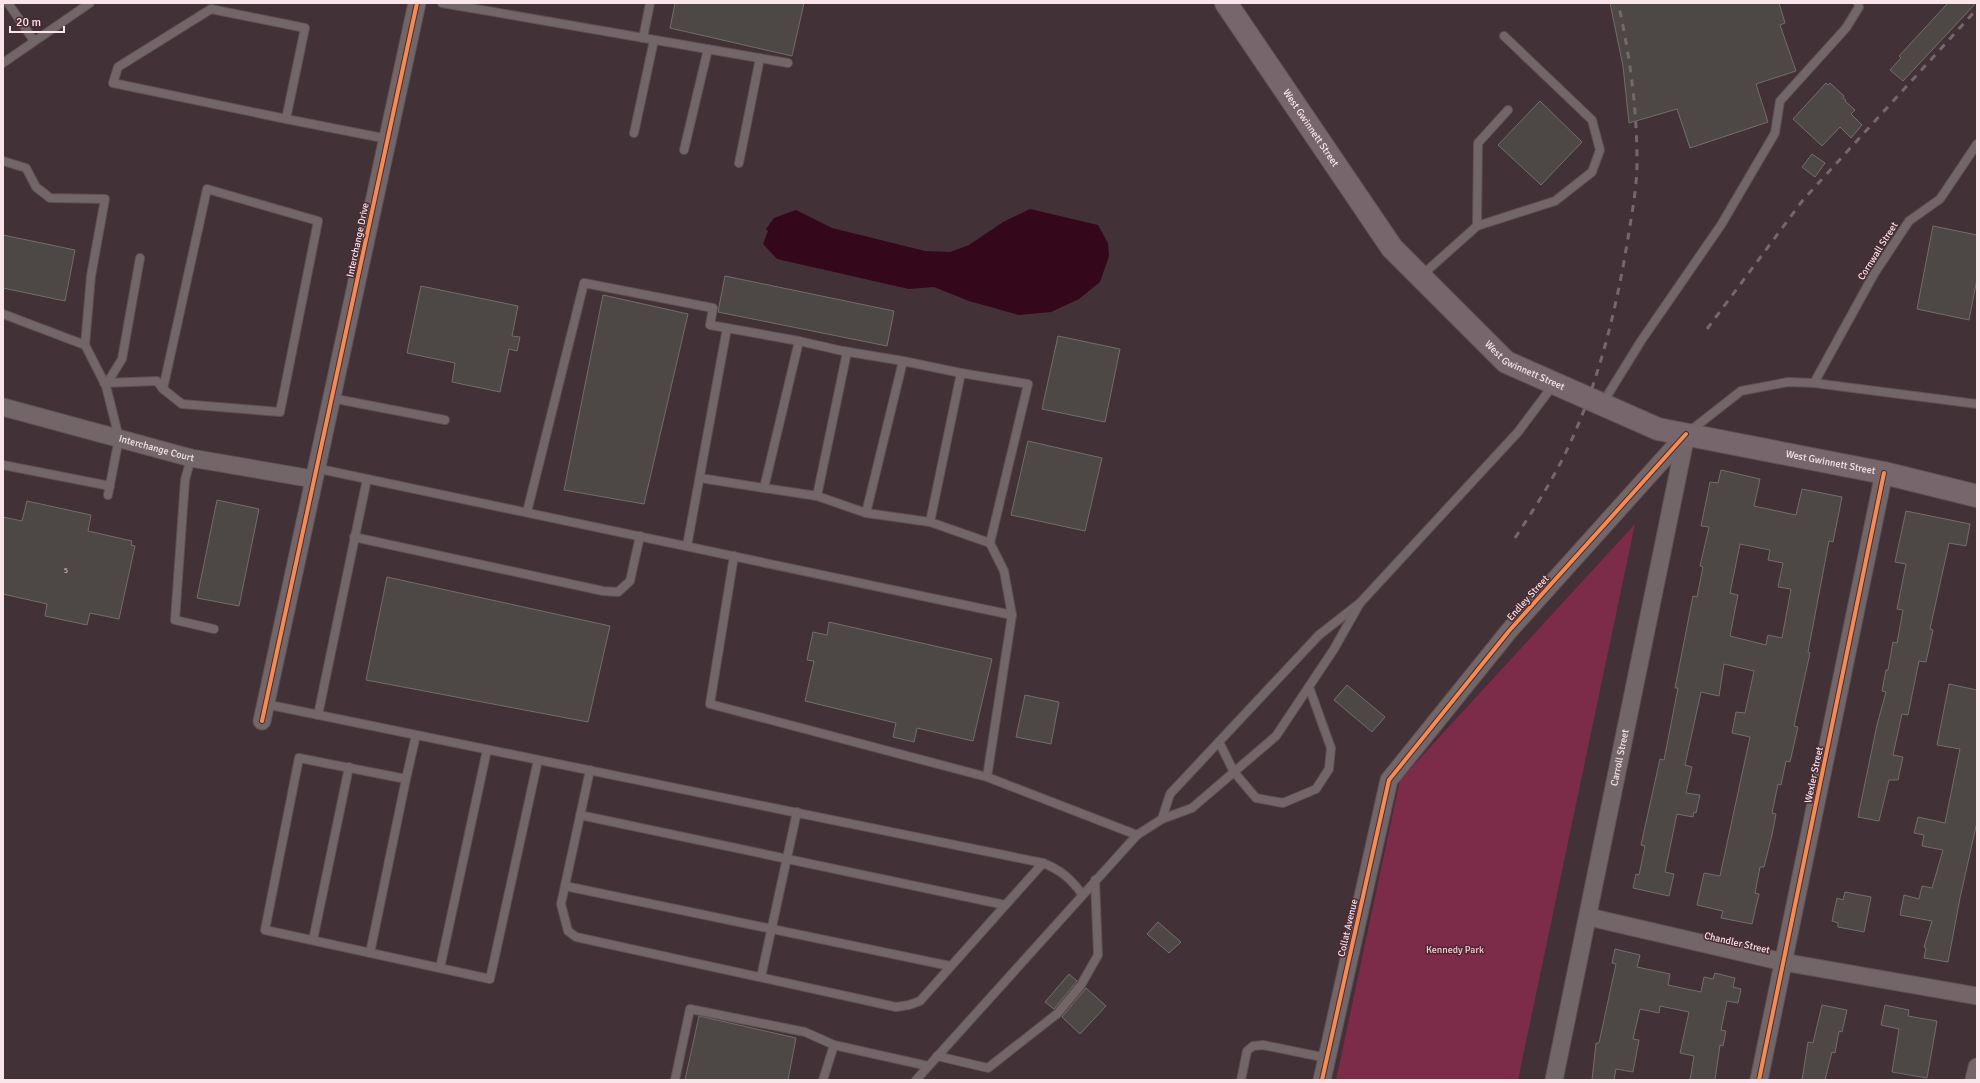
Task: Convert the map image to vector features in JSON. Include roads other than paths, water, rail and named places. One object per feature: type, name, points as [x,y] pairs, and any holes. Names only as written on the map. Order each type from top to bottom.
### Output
[{"type":"main road","name":"West Gwinnett Street","points":[[1226,3],[1392,248],[1506,362],[1658,429],[1884,473],[1977,496]]},
{"type":"street","name":"Interchange Drive","points":[[262,721],[314,474],[417,3]]},
{"type":"street","name":"Interchange Court","points":[[3,407],[191,458],[314,474]]},
{"type":"street","name":"Endley Street","points":[[1389,780],[1509,631],[1686,434]]},
{"type":"street","name":"Carroll Street","points":[[1554,1080],[1589,917],[1686,434]]},
{"type":"street","name":"Wexler Street","points":[[1759,1080],[1884,473]]},
{"type":"street","name":"Collat Avenue","points":[[1322,1080],[1389,780]]},
{"type":"street","name":"Chandler Street","points":[[1589,917],[1783,962],[1977,996]]},
{"type":"street","points":[[1974,1080],[1977,1067]]},
{"type":"lane","points":[[8,3],[34,41]]},
{"type":"lane","points":[[3,63],[88,3]]},
{"type":"lane","points":[[442,3],[788,63]]},
{"type":"lane","points":[[643,38],[650,3]]},
{"type":"lane","points":[[1602,405],[1641,341],[1722,225],[1775,133],[1780,101],[1846,28],[1859,7],[1858,3]]},
{"type":"lane","points":[[286,119],[305,28],[211,10],[118,66],[113,83],[286,119],[388,139]]},
{"type":"lane","points":[[1421,276],[1477,226],[1555,201],[1592,172],[1600,150],[1592,120],[1504,36]]},
{"type":"lane","points":[[634,133],[654,40]]},
{"type":"lane","points":[[684,150],[708,49]]},
{"type":"lane","points":[[739,163],[760,58]]},
{"type":"lane","points":[[1477,226],[1478,143],[1508,110]]},
{"type":"lane","name":"Cornwall Street","points":[[1814,383],[1874,274],[1909,221],[1940,199],[1977,144]]},
{"type":"lane","points":[[3,161],[26,168],[36,187],[50,198],[105,199],[91,276],[85,345],[106,384],[119,438],[109,491],[3,465]]},
{"type":"lane","points":[[106,384],[157,381],[163,389],[182,404],[280,412],[318,221],[207,189],[163,389]]},
{"type":"lane","points":[[106,384],[122,359],[140,258]]},
{"type":"lane","points":[[527,512],[584,283],[713,308],[710,325],[961,373],[1028,384],[990,543],[1004,571],[1012,615],[987,777]]},
{"type":"lane","points":[[3,314],[85,345]]},
{"type":"lane","points":[[687,546],[727,328]]},
{"type":"lane","points":[[764,488],[799,341]]},
{"type":"lane","points":[[817,496],[847,352],[844,351]]},
{"type":"lane","points":[[866,513],[903,361]]},
{"type":"lane","points":[[930,522],[961,373]]},
{"type":"lane","points":[[1686,434],[1741,391],[1788,382],[1814,383],[1977,404]]},
{"type":"lane","points":[[1162,819],[1170,794],[1319,634],[1360,603],[1518,432],[1554,384]]},
{"type":"lane","points":[[331,398],[445,420]]},
{"type":"lane","points":[[191,458],[185,480],[175,620],[214,629]]},
{"type":"lane","points":[[314,474],[367,479],[1012,615]]},
{"type":"lane","points":[[700,478],[817,496],[866,513],[930,522],[990,543]]},
{"type":"lane","points":[[318,715],[367,479]]},
{"type":"lane","points":[[354,537],[603,591],[618,592],[630,582],[640,536]]},
{"type":"lane","points":[[734,556],[710,704],[987,777],[1137,835]]},
{"type":"lane","points":[[916,1080],[1082,894],[1137,835],[1162,819],[1192,808],[1276,736],[1334,649],[1360,603]]},
{"type":"lane","points":[[1218,742],[1234,772],[1256,798],[1283,803],[1316,789],[1329,769],[1331,748],[1309,687]]},
{"type":"lane","points":[[265,704],[1043,863],[1056,867],[1070,877],[1082,894]]},
{"type":"lane","points":[[370,953],[416,735]]},
{"type":"lane","points":[[440,968],[487,750]]},
{"type":"lane","points":[[406,779],[299,758],[265,930],[490,979],[538,760]]},
{"type":"lane","points":[[312,940],[349,768]]},
{"type":"lane","points":[[590,770],[561,904],[568,931],[576,937],[896,1006],[909,1005],[920,1001],[1043,863]]},
{"type":"lane","points":[[761,977],[797,812]]},
{"type":"lane","points":[[580,815],[1005,905]]},
{"type":"lane","points":[[937,1056],[988,1068],[1058,1013],[1081,985],[1098,955],[1095,880]]},
{"type":"lane","points":[[565,886],[950,966]]},
{"type":"lane","points":[[675,1080],[690,1009],[805,1032],[834,1045],[928,1066]]},
{"type":"lane","points":[[823,1080],[834,1045]]},
{"type":"lane","points":[[1241,1080],[1248,1051],[1253,1046],[1263,1045],[1327,1058]]},
{"type":"railway","points":[[1515,538],[1558,468],[1575,432],[1586,405],[1604,350],[1618,294],[1631,219],[1637,171],[1636,122],[1632,82],[1618,3]]},
{"type":"railway","points":[[1707,329],[1803,200],[1977,9]]},
{"type":"park label","name":"Kennedy Park","points":[[1455,950]]}]
